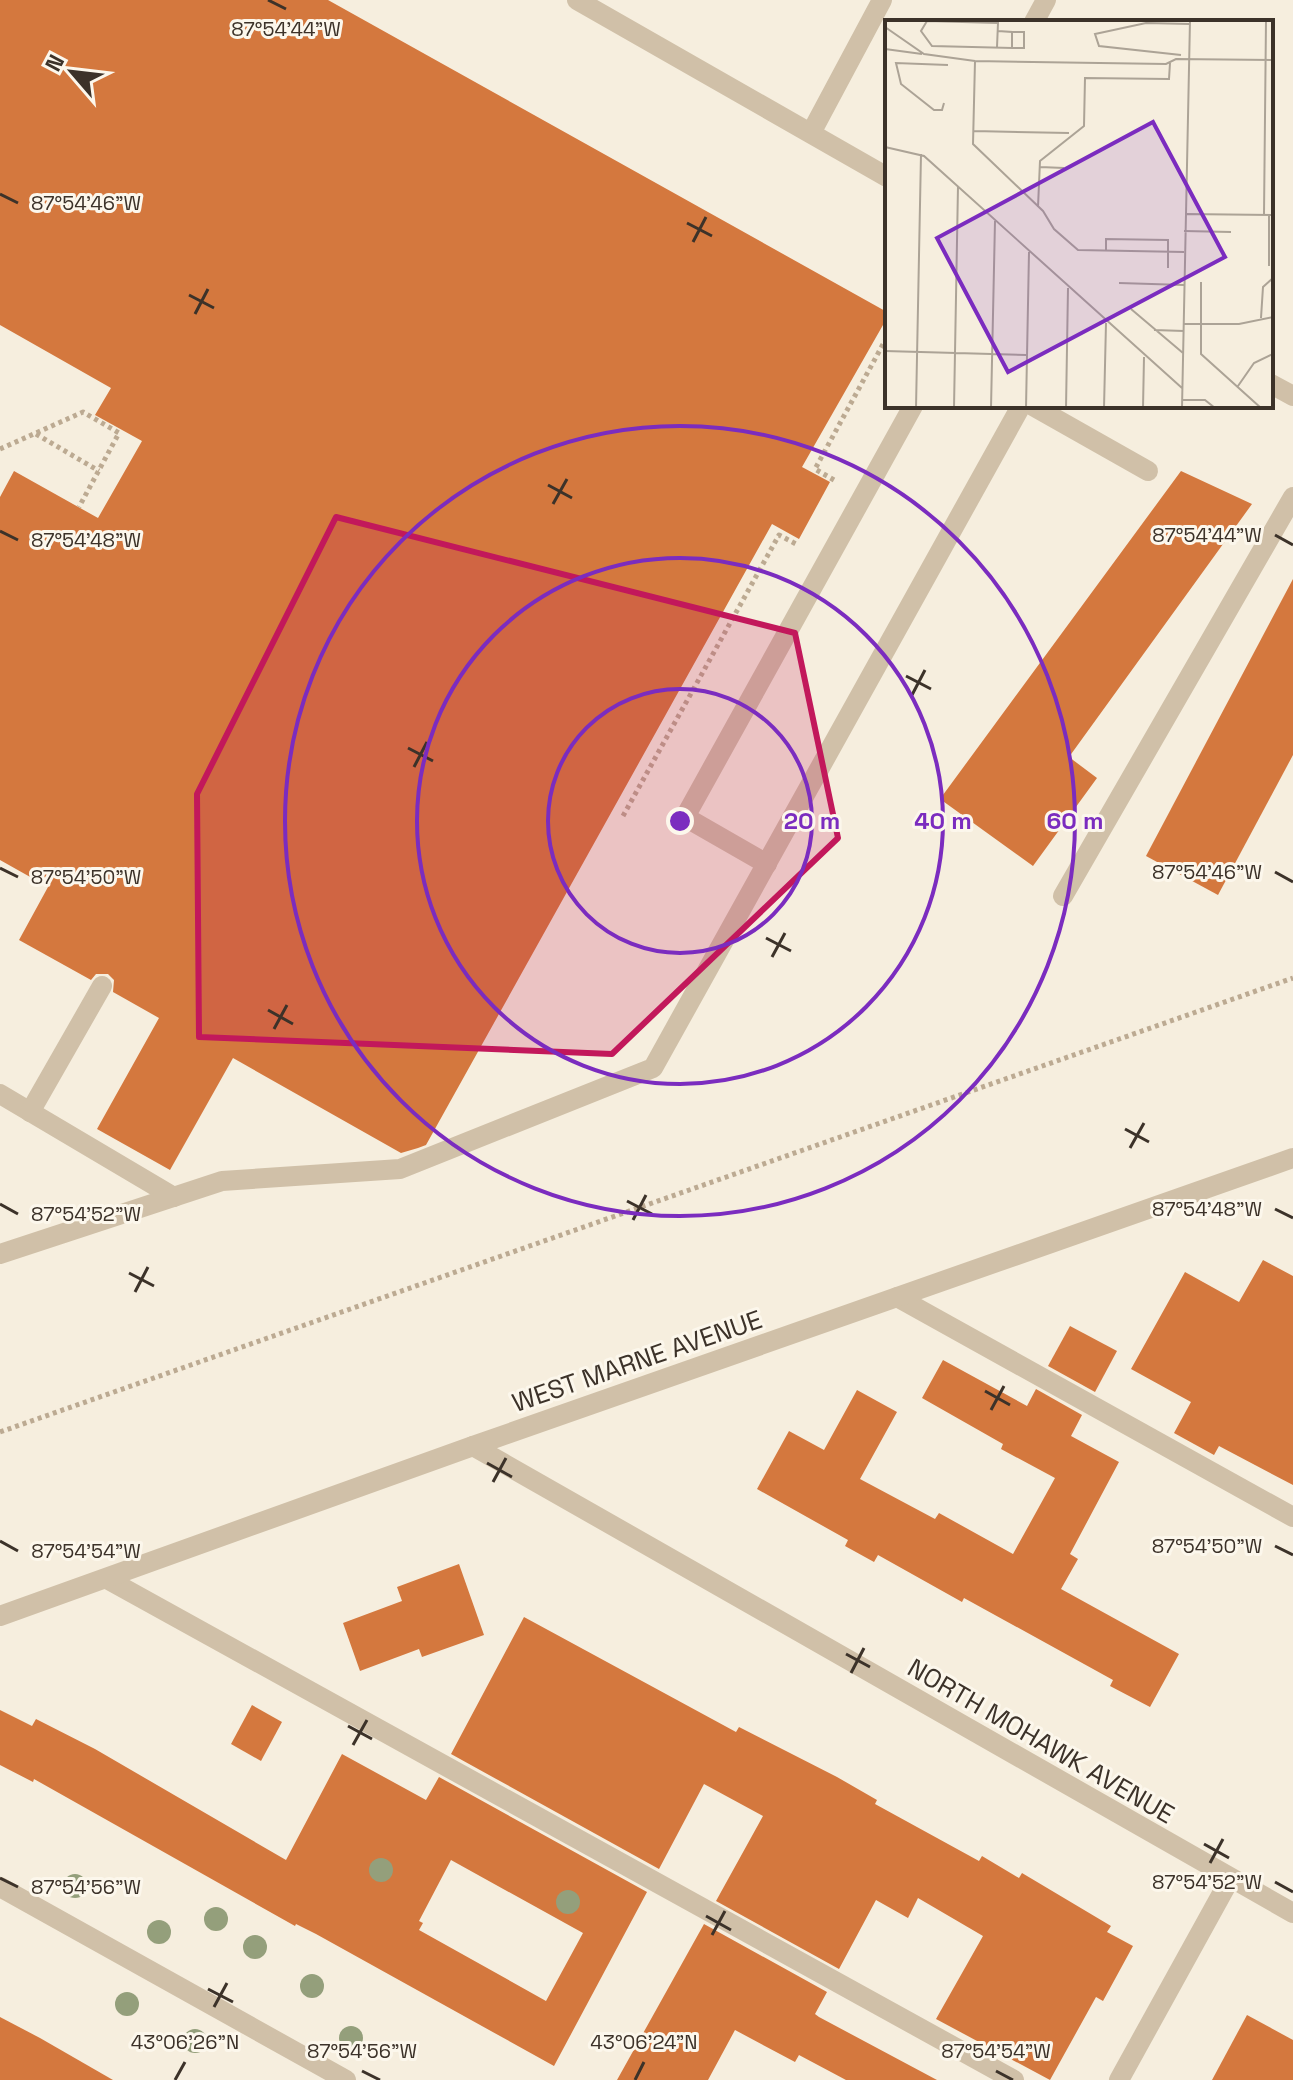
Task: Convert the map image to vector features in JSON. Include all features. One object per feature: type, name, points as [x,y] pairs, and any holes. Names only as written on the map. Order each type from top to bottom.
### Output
[{"type":"street","points":[[577,0],[885,176]]},
{"type":"street","points":[[811,133],[882,0]]},
{"type":"street","points":[[1035,20],[1046,0]]},
{"type":"street","points":[[1273,385],[1293,396]]},
{"type":"street","points":[[767,864],[685,817],[912,408]]},
{"type":"street","points":[[0,1254],[222,1181],[400,1169],[653,1068],[1020,408]]},
{"type":"street","points":[[1037,408],[1148,471]]},
{"type":"street","points":[[1063,896],[1293,497]]},
{"type":"street","points":[[30,1112],[102,986]]},
{"type":"street","points":[[0,1094],[174,1197]]},
{"type":"street","name":"WEST MARNE AVENUE","points":[[0,1616],[1293,1158]]},
{"type":"street","points":[[897,1297],[1293,1517]]},
{"type":"street","name":"NORTH MOHAWK AVENUE","points":[[473,1446],[1293,1913]]},
{"type":"street","points":[[107,1579],[1014,2080]]},
{"type":"street","points":[[1119,2080],[1230,1879]]},
{"type":"street","points":[[0,1887],[346,2080]]},
{"type":"path","points":[[863,496],[815,469],[885,341]]},
{"type":"path","points":[[0,449],[83,412],[119,433],[79,507]]},
{"type":"path","points":[[35,434],[99,471]]},
{"type":"path","points":[[623,816],[779,535],[827,560]]},
{"type":"path","points":[[0,1432],[1293,978]]},
{"type":"highlighted area","points":[[336,517],[795,633],[838,838],[612,1054],[199,1037],[197,794]]},
{"type":"building","points":[[0,0],[328,0],[885,311],[885,322],[802,467],[830,482],[799,539],[772,524],[426,1145],[401,1153],[233,1058],[170,1170],[97,1129],[159,1018],[113,992],[114,980],[108,974],[96,974],[91,980],[19,940],[48,887],[0,860],[0,497],[14,471],[98,518],[142,441],[95,415],[111,388],[0,325]]},
{"type":"building","points":[[1181,471],[1252,504],[1069,757],[1097,778],[1033,866],[940,799]]},
{"type":"building","points":[[1293,579],[1293,755],[1218,895],[1146,856]]},
{"type":"building","points":[[1263,1260],[1293,1276],[1293,1485],[1219,1446],[1214,1455],[1174,1433],[1191,1402],[1131,1369],[1185,1272],[1239,1302]]},
{"type":"building","points":[[1070,1326],[1117,1351],[1095,1392],[1048,1366]]},
{"type":"building","points":[[943,1360],[1027,1406],[1036,1389],[1082,1415],[1071,1436],[1119,1462],[1070,1554],[1078,1559],[1061,1589],[1179,1654],[1150,1707],[1110,1686],[1113,1680],[964,1598],[962,1602],[878,1555],[874,1562],[845,1546],[848,1540],[757,1489],[789,1431],[824,1450],[857,1390],[897,1412],[860,1479],[935,1519],[939,1513],[1013,1554],[1055,1478],[1001,1449],[1003,1444],[922,1398]]},
{"type":"building","points":[[459,1564],[484,1635],[422,1657],[419,1649],[360,1671],[343,1623],[402,1601],[397,1587]]},
{"type":"building","points":[[524,1617],[736,1732],[739,1727],[837,1777],[877,1800],[875,1804],[979,1861],[982,1856],[1019,1878],[1022,1873],[1111,1926],[1107,1932],[1133,1946],[1103,2001],[1096,1997],[1050,2080],[936,2019],[983,1936],[918,1898],[908,1918],[876,1900],[839,1969],[716,1901],[763,1816],[704,1784],[659,1869],[451,1754]]},
{"type":"building","points":[[252,1705],[282,1722],[261,1761],[231,1744]]},
{"type":"building","points":[[0,1710],[32,1726],[36,1719],[95,1749],[286,1860],[342,1754],[426,1800],[439,1777],[647,1892],[554,2066],[316,1934],[295,1926],[34,1779],[33,1782],[0,1765]],"holes":[[[451,1860],[583,1933],[546,2001],[419,1930],[423,1923],[419,1921]]]},
{"type":"building","points":[[704,1924],[827,1992],[815,2014],[819,2017],[937,2080],[846,2080],[799,2055],[795,2062],[735,2030],[708,2080],[617,2080]]},
{"type":"building","points":[[1247,2015],[1293,2040],[1293,2080],[1212,2080]]},
{"type":"building","points":[[0,2017],[40,2038],[113,2080],[0,2080]]}]
